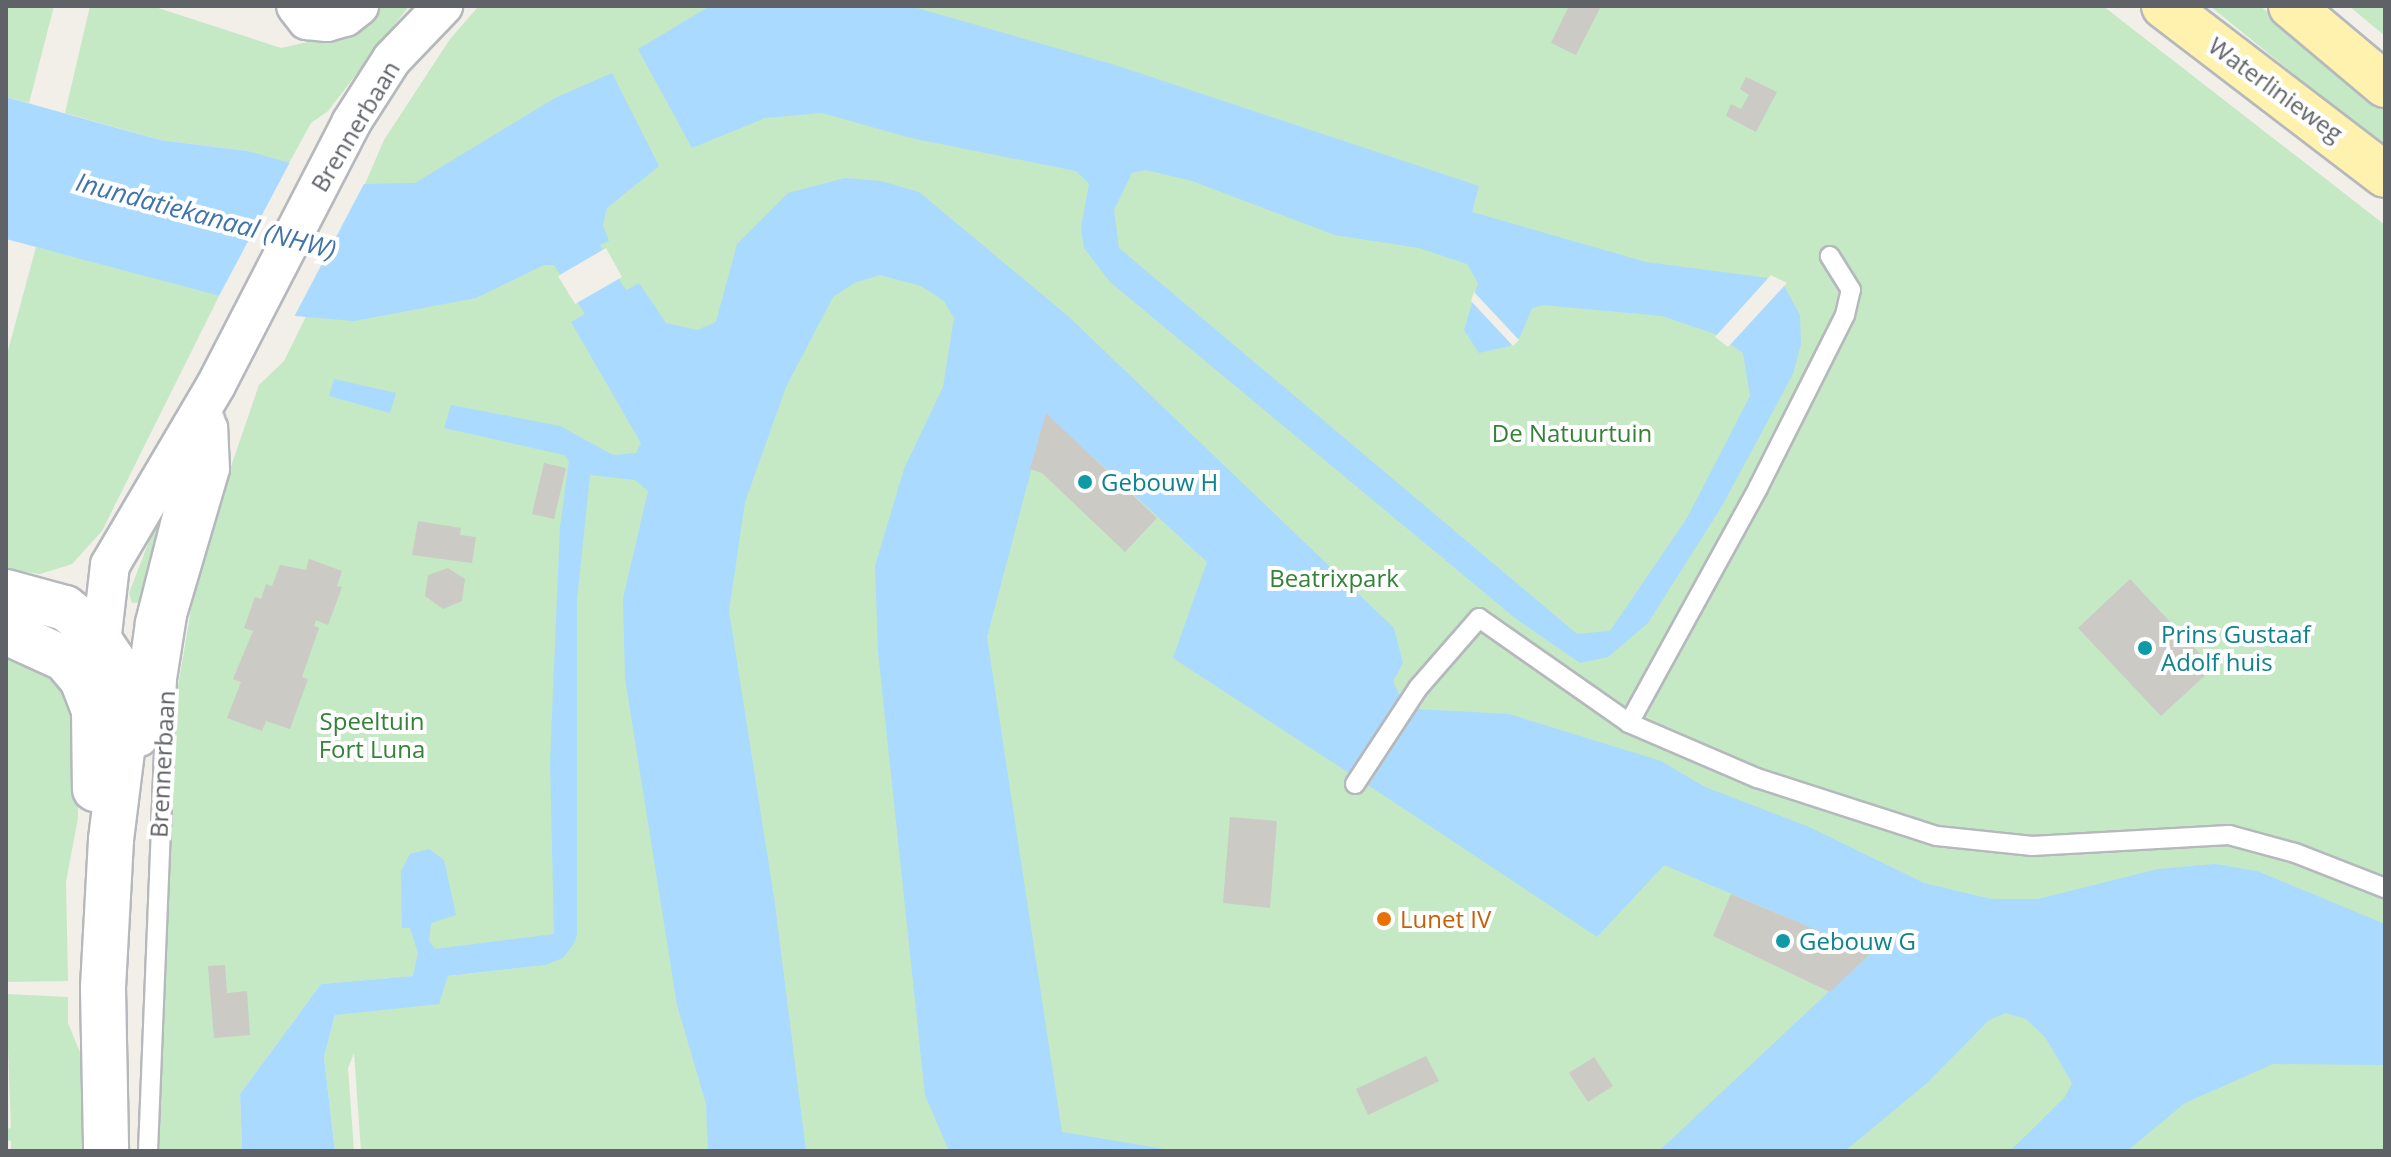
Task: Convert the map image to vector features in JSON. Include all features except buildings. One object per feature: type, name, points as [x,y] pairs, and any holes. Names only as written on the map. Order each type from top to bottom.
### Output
[{"type":"main road","name":"Waterlinieweg","points":[[2164,6],[2385,175]]},
{"type":"main road","points":[[2291,6],[2385,85]]},
{"type":"street","points":[[302,13],[345,17],[359,6]]},
{"type":"street","name":"Brennerbaan","points":[[29,625],[110,565],[216,385],[351,123],[392,59],[443,6]]},
{"type":"street","name":"Brennerbaan","points":[[111,840],[138,747],[159,603],[216,385]]},
{"type":"street","name":"Brennerbaan","points":[[110,565],[94,711],[95,795],[111,840]]},
{"type":"street","points":[[6,592],[29,625]]},
{"type":"street","name":"Brennerbaan","points":[[101,643],[135,633],[159,603]]},
{"type":"street","name":"Brennerbaan","points":[[29,625],[65,608],[101,643],[122,674],[127,711],[111,840],[103,988],[106,1151]]},
{"type":"street","name":"Brennerbaan","points":[[29,625],[73,668],[94,711]]},
{"type":"lane","points":[[1629,723],[1758,488],[1845,315],[1851,290],[1830,256]]},
{"type":"lane","name":"Brennerbaan","points":[[148,1151],[167,679],[177,616],[220,470],[216,385]]},
{"type":"lane","points":[[1355,784],[1418,688],[1479,618],[1629,723],[1757,778],[1937,836],[2032,846],[2229,835],[2295,853],[2385,888]]},
{"type":"green space","points":[[6,6],[54,6],[29,103],[6,97]]},
{"type":"green space","points":[[90,6],[152,6],[281,48],[343,34],[375,6],[409,6],[328,111],[311,123],[288,165],[248,151],[160,140],[65,113]]},
{"type":"green space","name":"Beatrixpark","points":[[479,6],[2103,6],[2385,225],[2385,1151],[361,1151],[354,1053],[348,1068],[354,1151],[335,1151],[324,1057],[335,1015],[448,976],[545,965],[321,984],[240,1094],[242,1151],[159,1151],[177,692],[200,557],[259,385],[284,361],[371,185],[365,184],[384,140],[450,39]]},
{"type":"green space","points":[[2210,6],[2260,6],[2385,110],[2385,148]]},
{"type":"green space","points":[[2349,6],[2385,6],[2385,36]]},
{"type":"green space","points":[[36,247],[221,292],[102,531],[72,564],[40,574],[6,569],[6,358]]},
{"type":"green space","points":[[155,526],[166,529],[144,602],[132,603],[129,593]]},
{"type":"green space","points":[[6,658],[47,670],[61,684],[77,722],[78,818],[66,882],[68,981],[6,982]]},
{"type":"green space","points":[[6,994],[68,997],[68,1023],[84,1062],[85,1151],[11,1151],[11,1141],[6,1140],[6,1129],[11,1128]]},
{"type":"water","points":[[710,6],[910,6],[1115,65],[1479,186],[1472,212],[1646,262],[1768,278],[1784,286],[1800,315],[1801,344],[1793,374],[1722,506],[1648,623],[1608,657],[1580,663],[1515,618],[1110,282],[1084,248],[1081,227],[1089,184],[1076,171],[911,138],[822,113],[765,118],[692,148],[638,49]],"holes":[[[1146,170],[1192,181],[1335,235],[1419,248],[1467,264],[1478,283],[1464,330],[1479,353],[1510,346],[1520,337],[1532,308],[1543,305],[1662,316],[1718,335],[1743,353],[1750,396],[1687,518],[1610,631],[1577,634],[1119,248],[1114,210],[1132,173]]]},
{"type":"water","name":"Inundatiekanaal (NHW)","points":[[612,73],[659,166],[607,208],[603,225],[609,241],[600,245],[623,286],[627,290],[639,283],[666,323],[697,330],[716,322],[737,244],[788,193],[845,178],[881,181],[919,192],[1069,317],[1394,628],[1403,663],[1393,681],[1400,696],[1349,773],[1173,658],[1207,562],[1046,414],[987,637],[1062,1132],[1176,1151],[949,1151],[925,1095],[878,652],[875,566],[904,469],[943,387],[954,318],[944,301],[921,286],[880,275],[854,283],[833,297],[786,387],[745,502],[729,611],[775,904],[806,1151],[708,1151],[706,1104],[677,1005],[625,678],[623,599],[648,491],[635,480],[590,475],[577,600],[577,935],[573,945],[563,958],[545,965],[448,976],[439,1004],[335,1015],[324,1057],[335,1151],[242,1151],[240,1094],[321,984],[413,976],[418,953],[410,928],[402,928],[401,871],[410,854],[429,849],[444,860],[456,915],[431,923],[429,941],[435,949],[554,934],[550,762],[560,527],[569,461],[564,455],[444,428],[451,405],[560,426],[613,455],[636,453],[641,443],[571,322],[585,314],[554,265],[544,265],[476,298],[354,321],[295,316],[6,239],[6,97],[160,140],[248,151],[364,184],[415,183],[555,98]]},
{"type":"water","points":[[334,379],[396,393],[390,413],[329,396]]},
{"type":"water","points":[[1417,709],[1509,714],[1661,761],[1705,787],[1807,826],[1924,883],[1991,899],[2038,899],[2158,869],[2215,864],[2257,871],[2385,924],[2385,1065],[2273,1064],[2185,1103],[2127,1151],[2010,1151],[2065,1097],[2072,1083],[2045,1037],[2026,1019],[2006,1013],[1989,1020],[1927,1083],[1845,1151],[1659,1151],[1870,953],[1664,865],[1597,937],[1368,785]]},
{"type":"pier","points":[[290,162],[366,180],[293,319],[219,296]]},
{"type":"pier","points":[[606,248],[622,277],[575,304],[558,276]]},
{"type":"pier","points":[[1771,275],[1787,283],[1728,347],[1715,337]]},
{"type":"pier","points":[[1474,292],[1519,340],[1513,346],[1471,301]]},
{"type":"place","name":"Gebouw H","points":[[1085,482]]},
{"type":"place","name":"Prins Gustaaf Adolf huis","points":[[2145,648]]},
{"type":"place","name":"Lunet IV","points":[[1384,919]]},
{"type":"place","name":"Gebouw G","points":[[1783,941]]},
{"type":"park label","name":"De Natuurtuin","points":[[1572,433]]},
{"type":"park label","name":"Speeltuin Fort Luna","points":[[372,735]]}]
